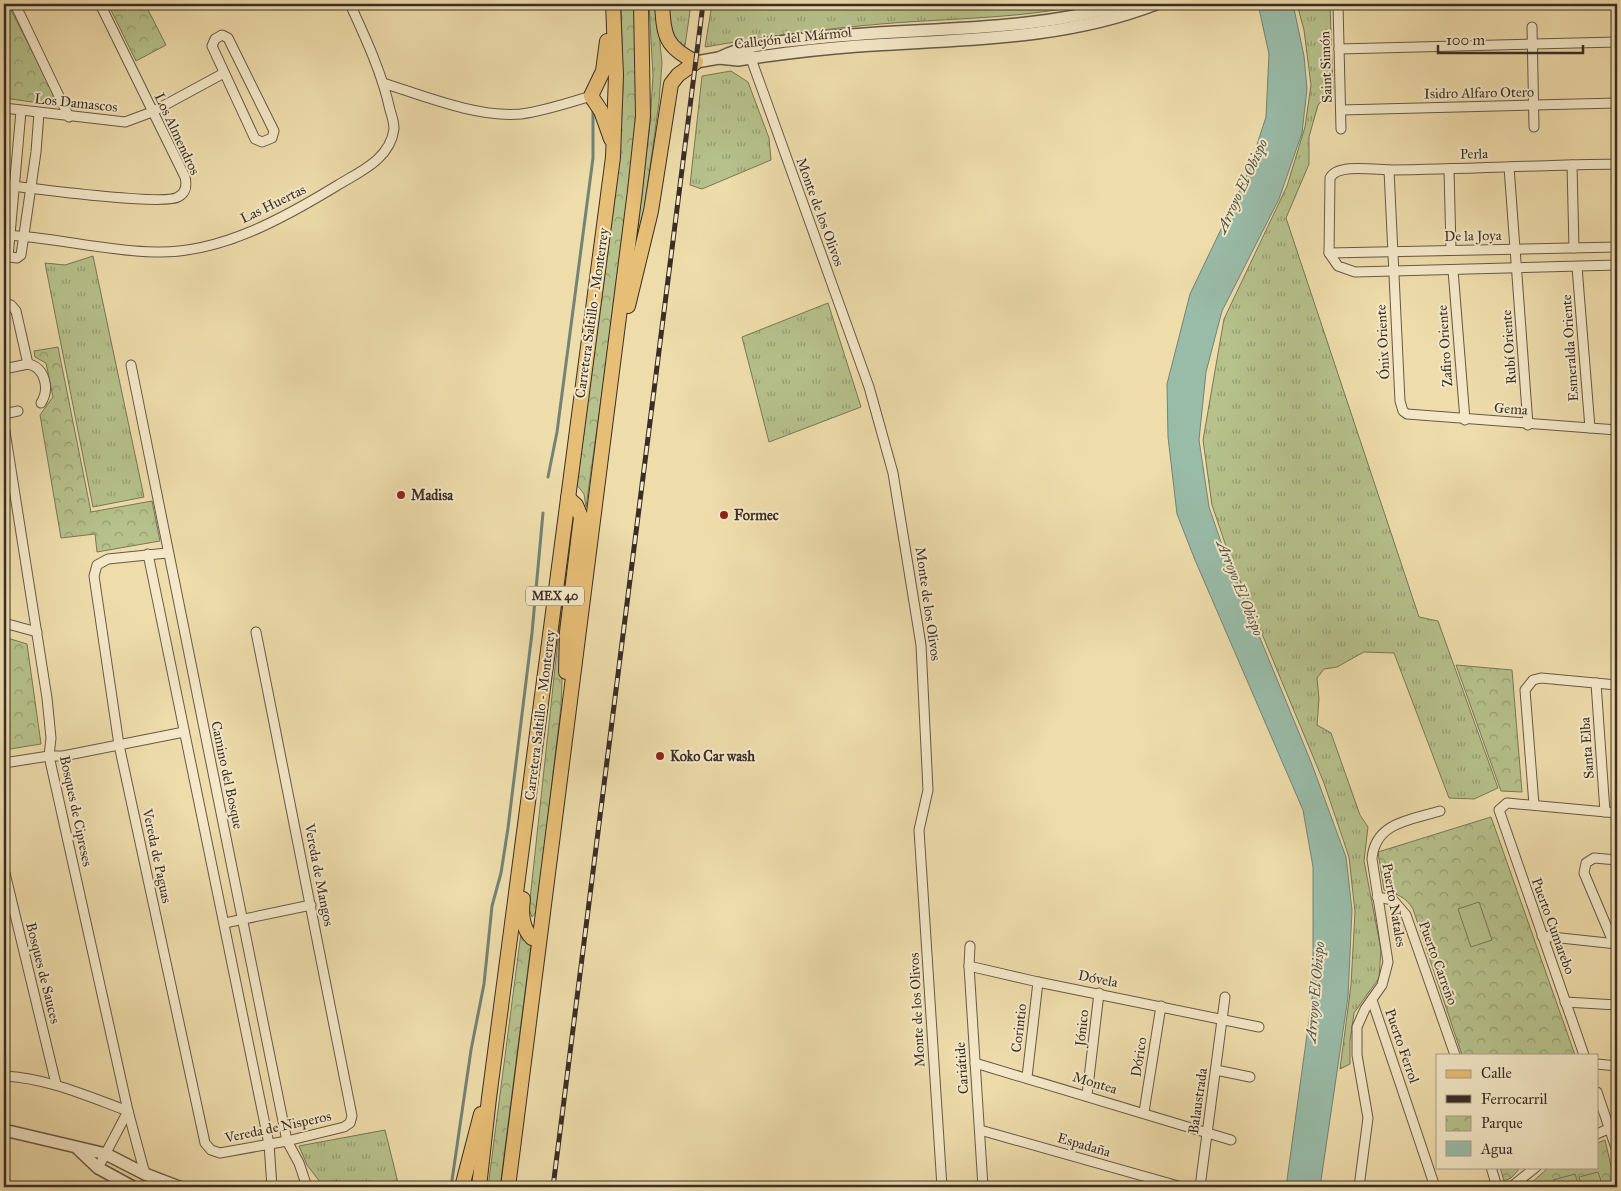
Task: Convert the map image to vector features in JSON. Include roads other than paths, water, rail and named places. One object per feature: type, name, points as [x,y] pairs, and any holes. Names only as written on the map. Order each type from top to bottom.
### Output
[{"type":"main road","points":[[612,4],[604,71],[591,96],[606,122],[613,157]]},
{"type":"main road","name":"Carretera Saltillo - Monterrey","points":[[479,1187],[489,1098],[613,157],[616,75],[612,4]]},
{"type":"main road","name":"Carretera Saltillo - Monterrey","points":[[508,1187],[565,736],[589,563],[643,116],[641,4]]},
{"type":"main road","points":[[618,325],[631,296],[651,211],[671,84],[682,71],[696,62],[677,52],[668,41],[664,29],[662,4]]},
{"type":"main road","points":[[565,736],[567,632],[581,517],[576,505],[568,498]]},
{"type":"main road","points":[[532,772],[533,818],[522,909],[526,930],[532,938],[539,939]]},
{"type":"main road","points":[[462,1187],[479,1118],[489,1098]]},
{"type":"street","points":[[16,4],[69,117]]},
{"type":"street","name":"Los Almendros","points":[[4,185],[170,200],[183,194],[187,186],[185,178],[100,4]]},
{"type":"street","name":"Las Huertas","points":[[7,235],[156,252],[209,245],[248,232],[317,198],[382,156],[390,144],[394,126],[383,83],[350,4]]},
{"type":"street","name":"Callejón del Mármol","points":[[696,62],[719,58],[738,60],[749,53],[850,47],[956,36],[1033,23],[1124,4]]},
{"type":"street","name":"Callejón del Mármol","points":[[956,36],[1034,34],[1094,24],[1156,4]]},
{"type":"street","name":"Saint Simón","points":[[1338,4],[1341,129]]},
{"type":"street","points":[[1532,27],[1534,127]]},
{"type":"street","points":[[222,35],[228,38],[248,76],[274,131],[272,138],[262,142],[255,139],[224,73],[212,46],[215,39],[222,35]]},
{"type":"street","points":[[1339,49],[1617,42]]},
{"type":"street","name":"Monte de los Olivos","points":[[749,53],[869,387],[882,428],[900,512],[921,644],[925,696],[928,790],[920,830],[942,1187]]},
{"type":"street","name":"Los Damascos","points":[[4,108],[125,122],[152,112],[224,73]]},
{"type":"street","points":[[383,83],[481,111],[499,114],[527,112],[591,96]]},
{"type":"street","name":"Isidro Alfaro Otero","points":[[1341,110],[1617,102]]},
{"type":"street","points":[[21,111],[6,256],[17,258],[21,255],[25,237],[38,113]]},
{"type":"street","name":"Perla","points":[[1329,253],[1330,178],[1332,174],[1340,169],[1449,169],[1617,164]]},
{"type":"street","points":[[1572,165],[1574,248]]},
{"type":"street","name":"Rubí Oriente","points":[[1509,167],[1528,424]]},
{"type":"street","points":[[1449,169],[1451,250]]},
{"type":"street","name":"Ónix Oriente","points":[[1390,170],[1392,251],[1400,401],[1403,411]]},
{"type":"street","name":"De la Joya","points":[[1329,253],[1617,247]]},
{"type":"street","points":[[1329,253],[1334,262],[1348,271],[1617,265]]},
{"type":"street","name":"Esmeralda Oriente","points":[[1577,267],[1590,428]]},
{"type":"street","name":"Zafiro Oriente","points":[[1453,270],[1465,420]]},
{"type":"street","points":[[4,304],[11,305],[16,311],[28,364]]},
{"type":"street","points":[[4,369],[28,364],[36,365],[42,371],[46,391],[41,403]]},
{"type":"street","name":"Camino del Bosque","points":[[130,365],[287,1141],[299,1163],[307,1187]]},
{"type":"street","name":"Gema","points":[[1403,411],[1407,414],[1465,420],[1617,430]]},
{"type":"street","points":[[4,414],[18,412]]},
{"type":"street","name":"Bosques de Cipreses","points":[[4,425],[47,698],[50,738],[49,756],[128,1111],[145,1174]]},
{"type":"street","points":[[167,553],[148,554],[269,1144],[272,1187]]},
{"type":"street","name":"Vereda de Paguas","points":[[148,554],[108,559],[98,564],[94,576],[119,745],[205,1143],[211,1150]]},
{"type":"street","points":[[4,624],[37,632]]},
{"type":"street","name":"Vereda de Mangos","points":[[256,632],[352,1116],[350,1123]]},
{"type":"street","points":[[1617,685],[1548,678],[1533,680],[1529,684],[1524,696],[1534,805],[1617,813]]},
{"type":"street","name":"Santa Elba","points":[[1596,683],[1605,812]]},
{"type":"street","points":[[4,763],[49,756],[63,756],[184,732]]},
{"type":"street","name":"Puerto Cumarebo","points":[[1534,805],[1507,803],[1500,806],[1498,814],[1584,1054]]},
{"type":"street","name":"Puerto Natales","points":[[1359,1187],[1368,1118],[1357,1055],[1358,1026],[1361,1016],[1382,985],[1388,962],[1386,938],[1377,897],[1372,859],[1373,847],[1378,838],[1396,825],[1440,812]]},
{"type":"street","points":[[1615,944],[1584,878],[1584,872],[1586,863],[1594,858],[1617,860]]},
{"type":"street","name":"Bosques de Sauces","points":[[4,869],[56,1084]]},
{"type":"street","name":"Puerto Carreño","points":[[1377,897],[1393,900],[1406,915],[1455,1054]]},
{"type":"street","points":[[225,924],[311,905]]},
{"type":"street","points":[[1542,936],[1615,944]]},
{"type":"street","name":"Cariátide","points":[[970,946],[969,966],[983,1187]]},
{"type":"street","name":"Dóvela","points":[[969,966],[1259,1027]]},
{"type":"street","name":"Corintio","points":[[1026,1077],[1038,982]]},
{"type":"street","name":"Jónico","points":[[1087,1095],[1099,993]]},
{"type":"street","name":"Balaustrada","points":[[1200,1187],[1226,997]]},
{"type":"street","name":"Puerto Ferrol","points":[[1372,1000],[1435,1187]]},
{"type":"street","points":[[1565,1002],[1617,1005]]},
{"type":"street","name":"Dórico","points":[[1144,1112],[1161,1006]]},
{"type":"street","name":"Montea","points":[[975,1063],[1144,1112],[1231,1140]]},
{"type":"street","points":[[1598,1064],[1617,1066]]},
{"type":"street","points":[[1216,1070],[1250,1077]]},
{"type":"street","points":[[4,1076],[56,1084],[128,1111],[98,1168]]},
{"type":"street","points":[[1598,1094],[1614,1129],[1617,1151]]},
{"type":"street","name":"Vereda de Nisperos","points":[[211,1150],[220,1153],[287,1141],[344,1127],[350,1123]]},
{"type":"street","points":[[1598,1134],[1614,1129]]},
{"type":"street","points":[[4,1130],[78,1149],[106,1154],[145,1174],[178,1187]]},
{"type":"street","name":"Espadaña","points":[[980,1130],[1182,1187]]},
{"type":"street","points":[[78,1149],[98,1168],[133,1187]]},
{"type":"street","points":[[1491,1168],[1497,1187]]},
{"type":"street","points":[[1511,1187],[1535,1168]]},
{"type":"water","name":"Arroyo El Obispo","points":[[1258,4],[1293,4],[1304,56],[1307,89],[1302,133],[1279,199],[1222,311],[1206,372],[1199,440],[1209,507],[1223,548],[1311,762],[1346,857],[1352,910],[1348,997],[1320,1187],[1286,1187],[1313,991],[1313,867],[1303,810],[1177,514],[1168,437],[1167,384],[1190,294],[1247,175],[1266,117],[1269,54]]},
{"type":"waterway","points":[[548,477],[557,432],[593,158],[593,110]]},
{"type":"waterway","points":[[451,1187],[471,1050],[484,984],[492,906],[501,873],[508,828],[532,633],[543,513]]},
{"type":"railway","points":[[553,1187],[703,4]]},
{"type":"place","name":"Madisa","points":[[401,495]]},
{"type":"place","name":"Formec","points":[[724,515]]},
{"type":"place","name":"Koko Car wash","points":[[660,756]]}]
